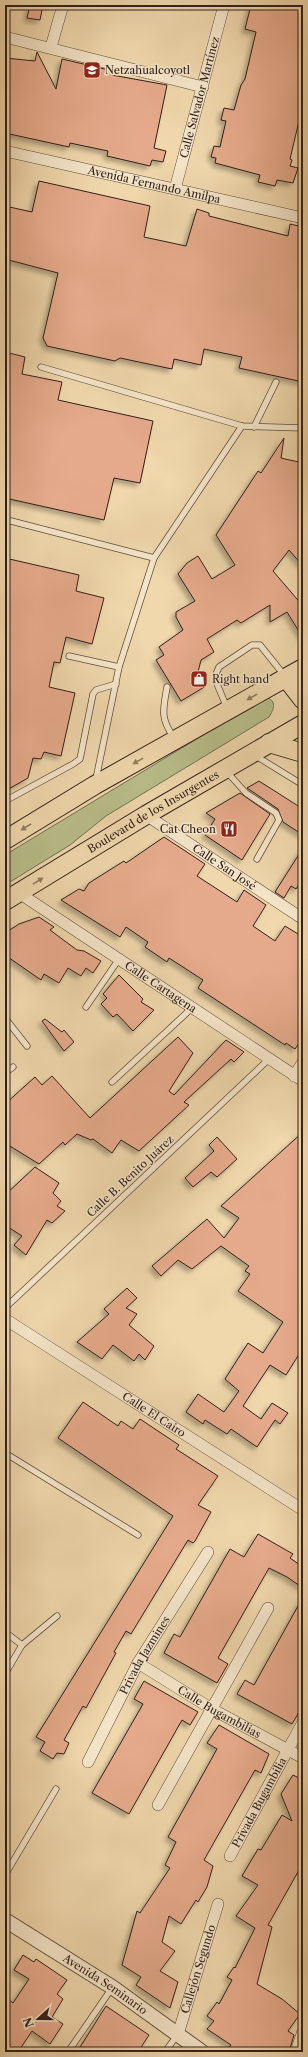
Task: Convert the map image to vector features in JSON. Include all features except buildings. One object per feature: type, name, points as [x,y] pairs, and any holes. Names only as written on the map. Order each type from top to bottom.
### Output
[{"type":"main road","points":[[5,840],[95,785],[303,668]]},
{"type":"main road","points":[[286,678],[303,700]]},
{"type":"main road","name":"Boulevard de los Insurgentes","points":[[12,897],[146,815],[303,724]]},
{"type":"main road","points":[[269,743],[303,753]]},
{"type":"street","points":[[52,47],[63,5]]},
{"type":"street","name":"Calle Salvador Martínez","points":[[175,189],[224,5]]},
{"type":"street","points":[[5,37],[52,47],[203,87]]},
{"type":"street","name":"Avenida Fernando Amilpa","points":[[5,151],[302,216]]},
{"type":"street","name":"Calle San José","points":[[146,815],[303,919]]},
{"type":"street","name":"Calle Cartagena","points":[[12,897],[119,960],[298,1078]]},
{"type":"street","points":[[298,1078],[303,1062]]},
{"type":"street","name":"Calle El Cairo","points":[[5,1319],[303,1510]]},
{"type":"street","name":"Privada Jazmines","points":[[88,1762],[138,1663],[208,1552]]},
{"type":"street","points":[[158,1805],[268,1608]]},
{"type":"street","name":"Calle Bugambilias","points":[[138,1663],[212,1709],[303,1758]]},
{"type":"street","name":"Privada Bugambilia","points":[[230,1856],[303,1722]]},
{"type":"street","name":"Callejón Segundo","points":[[178,2034],[218,1904]]},
{"type":"street","name":"Avenida Seminario","points":[[5,1920],[112,1988],[202,2052]]},
{"type":"street","points":[[296,2052],[303,2031]]},
{"type":"lane","points":[[42,367],[242,426],[303,428]]},
{"type":"lane","points":[[254,427],[276,382]]},
{"type":"lane","points":[[95,785],[119,667],[154,558],[242,426]]},
{"type":"lane","points":[[11,521],[154,558]]},
{"type":"lane","points":[[228,710],[217,684],[216,674],[219,667],[252,645],[260,645],[286,678]]},
{"type":"lane","points":[[68,656],[119,667]]},
{"type":"lane","points":[[5,801],[74,764],[80,759],[93,694],[96,690],[116,684]]},
{"type":"lane","points":[[167,687],[162,715],[166,728],[175,740]]},
{"type":"lane","points":[[251,753],[303,785]]},
{"type":"lane","points":[[224,769],[246,793],[279,816],[280,820],[257,859]]},
{"type":"lane","points":[[86,1007],[119,960]]},
{"type":"lane","points":[[112,1082],[192,1008]]},
{"type":"lane","points":[[5,1018],[27,1046]]},
{"type":"lane","name":"Calle B. Benito Juárez","points":[[5,1308],[269,1059]]},
{"type":"lane","points":[[5,1073],[13,1067]]},
{"type":"lane","points":[[5,1453],[138,1535]]},
{"type":"lane","points":[[5,1674],[22,1644],[56,1616]]},
{"type":"lane","points":[[5,1634],[22,1644]]},
{"type":"lane","points":[[5,1876],[56,1789]]},
{"type":"lane","points":[[68,2052],[112,1988]]},
{"type":"lane","points":[[165,2052],[178,2034]]},
{"type":"green space","points":[[266,697],[272,701],[274,706],[269,717],[106,816],[70,845],[5,885],[5,855]]},
{"type":"place","name":"Netzahualcoyotl","points":[[92,70]]},
{"type":"place","name":"Right hand","points":[[199,679]]},
{"type":"place","name":"Cat Cheon","points":[[229,829]]}]
